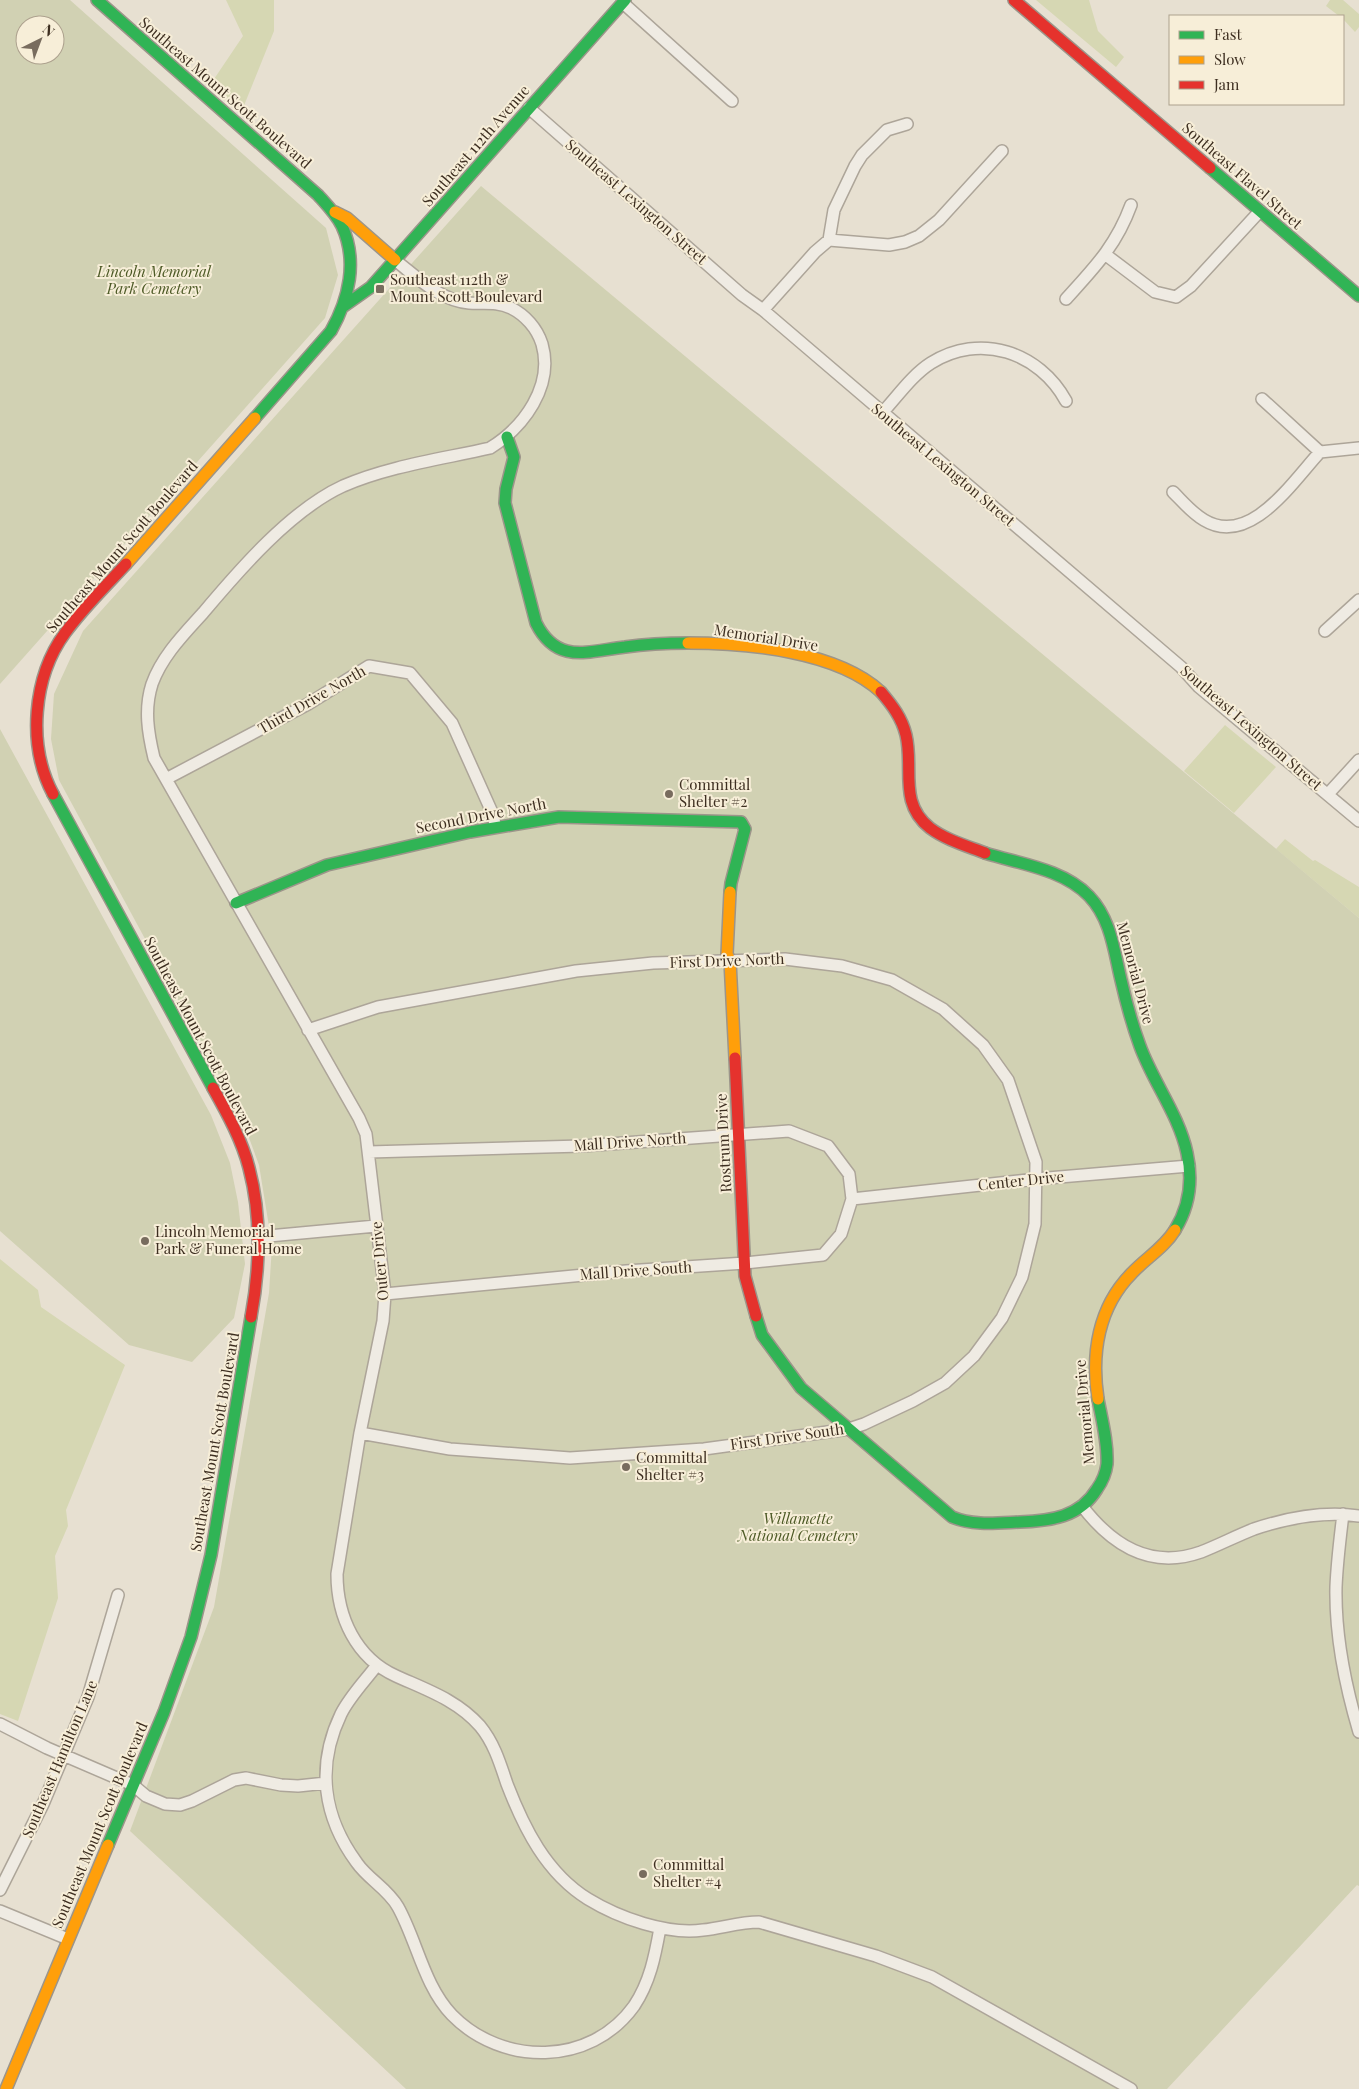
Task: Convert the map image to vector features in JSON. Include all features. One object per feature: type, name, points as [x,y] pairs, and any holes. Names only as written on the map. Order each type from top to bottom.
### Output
[{"type":"street","name":"Southeast Mount Scott Boulevard","points":[[6,2089],[180,1671],[191,1637],[212,1555],[258,1271],[258,1237],[251,1176],[238,1138],[207,1075],[51,791],[40,761],[37,741],[37,714],[46,669],[65,633],[326,337],[336,324],[344,306],[349,285],[349,254],[342,227],[331,210],[302,180],[97,0]]},
{"type":"street","name":"Southeast Flavel Street","points":[[1014,0],[1359,296]]},
{"type":"street","points":[[624,1],[732,101]]},
{"type":"street","name":"Southeast 112th Avenue","points":[[344,306],[371,287],[624,1]]},
{"type":"street","name":"Southeast Lexington Street","points":[[529,108],[742,295],[763,310],[1166,654],[1199,687],[1359,821]]},
{"type":"street","points":[[763,310],[815,252],[829,240],[834,210],[855,166],[862,156],[887,130],[907,124]]},
{"type":"street","points":[[829,240],[889,245],[919,236],[939,220],[1002,151]]},
{"type":"street","points":[[1066,299],[1106,255],[1125,223],[1131,206]]},
{"type":"street","name":"Southeast Mount Scott Boulevard","points":[[331,210],[347,218],[395,260]]},
{"type":"street","points":[[1106,255],[1155,292],[1176,297],[1191,286],[1260,211]]},
{"type":"street","points":[[395,260],[426,285],[447,298],[469,303],[492,302],[510,307],[525,317],[539,334],[544,350],[545,370],[540,390],[530,410],[507,437]]},
{"type":"street","points":[[882,413],[929,364],[955,352],[980,349],[996,349],[1020,355],[1047,375],[1059,388],[1066,401]]},
{"type":"street","points":[[1262,399],[1320,452]]},
{"type":"street","name":"Outer Drive","points":[[507,437],[490,448],[368,476],[341,487],[318,501],[242,568],[176,643],[162,663],[153,683],[147,717],[154,758],[359,1118],[366,1134],[385,1294],[383,1322],[360,1432],[339,1554],[337,1593],[346,1623],[366,1655],[377,1665],[395,1676],[453,1702],[478,1724],[488,1736],[494,1749],[524,1825],[549,1864],[569,1884],[587,1898],[612,1912],[660,1928],[702,1930],[738,1923],[759,1922],[907,1966],[932,1977],[1112,2076],[1131,2089]]},
{"type":"street","name":"Memorial Drive","points":[[507,437],[514,457],[506,489],[508,518],[536,624],[550,643],[571,653],[586,655],[619,648],[660,643],[736,646],[798,656],[848,670],[875,685],[894,709],[908,742],[907,788],[915,814],[924,824],[959,843],[1066,879],[1083,890],[1102,912],[1108,926],[1135,1033],[1148,1068],[1181,1129],[1189,1166],[1188,1203],[1183,1218],[1167,1242],[1137,1268],[1120,1287],[1104,1314],[1098,1332],[1094,1367],[1097,1399],[1107,1452],[1107,1464],[1104,1478],[1088,1503],[1072,1514],[1049,1521],[970,1524],[961,1522],[952,1517],[849,1429]]},
{"type":"street","points":[[1173,492],[1205,521],[1217,526],[1229,527],[1243,524],[1255,519],[1270,508],[1320,452],[1359,448]]},
{"type":"street","points":[[1325,631],[1359,600]]},
{"type":"street","name":"Third Drive North","points":[[166,779],[300,708],[369,666],[410,673],[452,723],[488,801],[496,827]]},
{"type":"street","points":[[1328,794],[1359,760]]},
{"type":"street","name":"Second Drive North","points":[[236,903],[327,865],[416,843],[496,827],[560,817],[742,822]]},
{"type":"street","name":"Rostrum Drive","points":[[742,822],[745,829],[731,883],[727,954],[730,961],[745,1276],[762,1335],[801,1388],[849,1429]]},
{"type":"street","name":"First Drive North","points":[[308,1030],[378,1007],[576,971],[653,963],[785,959],[842,966],[892,980],[943,1009],[983,1045],[1008,1080],[1036,1162],[1036,1179]]},
{"type":"street","name":"Mall Drive North","points":[[369,1152],[582,1146],[789,1131],[828,1146],[849,1174],[852,1199]]},
{"type":"street","name":"Center Drive","points":[[852,1199],[1036,1179],[1189,1166]]},
{"type":"street","name":"First Drive South","points":[[360,1432],[450,1449],[570,1458],[704,1449],[849,1429],[864,1424],[914,1401],[945,1383],[974,1356],[1002,1318],[1022,1277],[1034,1224],[1036,1179]]},
{"type":"street","name":"Mall Drive South","points":[[385,1294],[626,1271],[745,1263],[823,1255],[841,1234],[852,1199]]},
{"type":"street","points":[[258,1237],[376,1226]]},
{"type":"street","points":[[1082,1506],[1102,1530],[1121,1545],[1145,1554],[1175,1557],[1200,1552],[1244,1533],[1272,1524],[1311,1516],[1343,1514],[1359,1516]]},
{"type":"street","points":[[1343,1514],[1336,1587],[1337,1620],[1346,1683],[1359,1732]]},
{"type":"street","name":"Southeast Hamilton Lane","points":[[0,1890],[43,1804],[88,1697],[118,1595]]},
{"type":"street","points":[[377,1665],[353,1695],[342,1713],[331,1742],[327,1759],[326,1783],[328,1802],[335,1827],[347,1849],[359,1866],[396,1903],[431,1982],[450,2013],[464,2026],[496,2045],[515,2050],[557,2053],[581,2045],[619,2022],[633,2007],[645,1987],[654,1961],[660,1928]]},
{"type":"street","points":[[0,1724],[64,1756],[133,1785],[146,1796],[166,1804],[180,1805],[234,1780],[246,1778],[298,1786],[326,1783]]},
{"type":"street","points":[[0,1910],[68,1939]]},
{"type":"green space","name":"Lincoln Memorial Park Cemetery","points":[[0,0],[70,0],[326,228],[338,275],[325,318],[0,684]]},
{"type":"green space","points":[[226,0],[274,0],[274,31],[241,113],[210,85],[243,36]]},
{"type":"green space","points":[[1036,0],[1089,0],[1098,31],[1124,57],[1116,67]]},
{"type":"green space","points":[[1330,0],[1343,0],[1359,14],[1359,27],[1355,32],[1344,20],[1344,15],[1338,15],[1326,6]]},
{"type":"green space","name":"Willamette National Cemetery","points":[[481,186],[1359,918],[1359,1886],[1357,1885],[1167,2089],[406,2089],[130,1831],[214,1607],[269,1293],[272,1245],[259,1165],[241,1116],[59,780],[51,739],[54,694],[83,631]]},
{"type":"green space","points":[[1225,725],[1276,767],[1234,813],[1184,771]]},
{"type":"green space","points":[[0,729],[211,1115],[230,1163],[238,1202],[245,1264],[234,1318],[192,1362],[129,1345],[0,1231]]},
{"type":"green space","points":[[1285,839],[1313,861],[1315,860],[1359,887],[1359,918],[1276,849]]},
{"type":"green space","points":[[0,1259],[38,1290],[41,1307],[125,1365],[66,1510],[68,1526],[55,1556],[58,1598],[18,1721],[0,1714]]},
{"type":"traffic: fast","points":[[97,0],[318,195],[342,226],[347,239],[350,253],[347,293],[331,331],[255,418]]},
{"type":"traffic: fast","points":[[344,306],[371,287],[625,0]]},
{"type":"traffic: fast","points":[[1210,168],[1359,296]]},
{"type":"traffic: fast","points":[[507,437],[514,457],[506,489],[505,503],[536,623],[544,636],[554,645],[574,652],[649,644],[688,643]]},
{"type":"traffic: fast","points":[[53,794],[213,1088]]},
{"type":"traffic: fast","points":[[236,903],[327,865],[470,832],[559,817],[741,822],[745,829],[730,892]]},
{"type":"traffic: fast","points":[[985,853],[1054,873],[1067,879],[1089,896],[1102,915],[1111,936],[1134,1030],[1145,1059],[1178,1125],[1187,1153],[1190,1173],[1187,1203],[1175,1230]]},
{"type":"traffic: fast","points":[[756,1316],[762,1335],[801,1388],[952,1517],[968,1522],[1003,1523],[1054,1519],[1082,1506],[1099,1486],[1105,1474],[1107,1464],[1106,1440],[1098,1399]]},
{"type":"traffic: fast","points":[[108,1845],[164,1712],[191,1637],[211,1555],[251,1317]]},
{"type":"traffic: slow","points":[[335,212],[347,218],[395,260]]},
{"type":"traffic: slow","points":[[126,564],[255,418]]},
{"type":"traffic: slow","points":[[688,643],[711,643],[763,648],[816,658],[862,678],[881,692]]},
{"type":"traffic: slow","points":[[730,892],[727,954],[730,961],[735,1058]]},
{"type":"traffic: slow","points":[[1098,1399],[1096,1382],[1097,1348],[1104,1316],[1120,1286],[1143,1262],[1160,1248],[1175,1230]]},
{"type":"traffic: slow","points":[[6,2089],[108,1845]]},
{"type":"traffic: jam","points":[[1014,0],[1210,168]]},
{"type":"traffic: jam","points":[[53,794],[39,754],[37,733],[40,690],[46,670],[54,651],[65,633],[126,564]]},
{"type":"traffic: jam","points":[[881,692],[896,712],[906,735],[910,796],[920,818],[930,828],[943,836],[985,853]]},
{"type":"traffic: jam","points":[[735,1058],[745,1276],[756,1316]]},
{"type":"traffic: jam","points":[[213,1088],[238,1137],[246,1158],[253,1186],[258,1224],[258,1261],[251,1317]]},
{"type":"place","name":"Southeast 112th & Mount Scott Boulevard","points":[[380,289]]},
{"type":"place","name":"Committal Shelter #2","points":[[669,794]]},
{"type":"place","name":"Lincoln Memorial Park & Funeral Home","points":[[145,1241]]},
{"type":"place","name":"Committal Shelter #3","points":[[626,1467]]},
{"type":"place","name":"Committal Shelter #4","points":[[643,1874]]}]
